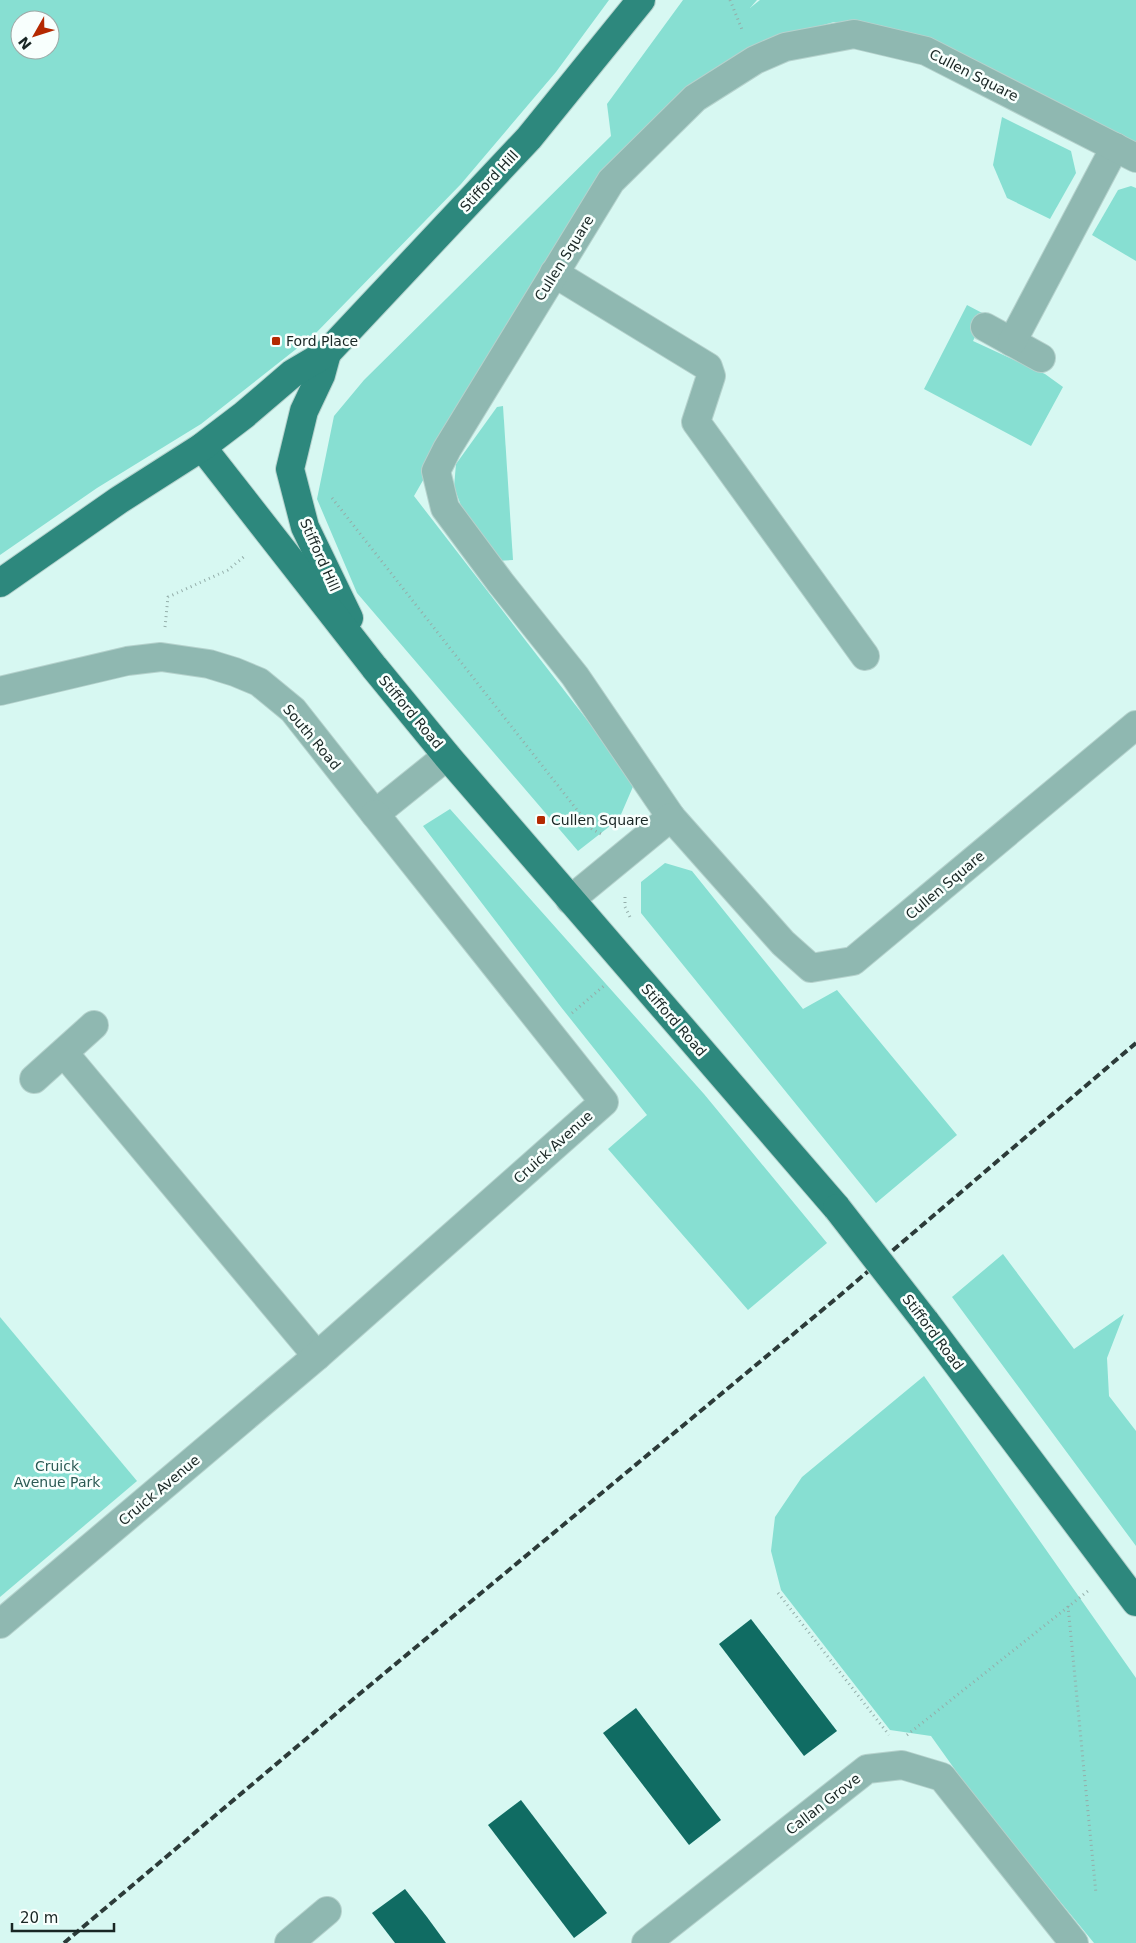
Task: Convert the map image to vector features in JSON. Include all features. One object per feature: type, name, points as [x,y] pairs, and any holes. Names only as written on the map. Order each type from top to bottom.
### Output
[{"type":"main road","name":"Stifford Hill","points":[[202,447],[244,415],[293,372],[328,353],[529,138],[641,0]]},
{"type":"main road","name":"Stifford Hill","points":[[328,353],[321,375],[304,411],[290,469],[305,528],[374,667]]},
{"type":"main road","name":"Stifford Road","points":[[202,447],[270,536],[447,756],[837,1208],[925,1321],[1136,1602]]},
{"type":"main road","points":[[0,583],[119,500],[202,447]]},
{"type":"street","name":"Cullen Square","points":[[1012,342],[1126,152],[926,50],[854,34],[785,47],[755,60],[694,98],[610,182],[447,449],[436,471],[445,508],[500,582],[575,676],[671,817],[783,943],[811,968],[853,962],[1136,725]]},
{"type":"street","points":[[554,273],[708,367],[711,376],[696,422],[865,656]]},
{"type":"street","points":[[985,327],[1041,358]]},
{"type":"street","name":"South Road","points":[[0,691],[127,661],[162,657],[209,664],[235,672],[258,682],[293,710],[375,814]]},
{"type":"street","points":[[375,814],[447,756]]},
{"type":"street","name":"Cruick Avenue","points":[[0,1624],[317,1356],[604,1102],[375,814]]},
{"type":"street","points":[[570,900],[671,817]]},
{"type":"street","points":[[34,1079],[94,1025]]},
{"type":"street","points":[[64,1053],[317,1356]]},
{"type":"street","name":"Callan Grove","points":[[646,1943],[867,1769],[902,1752],[942,1777],[1074,1943]]},
{"type":"street","points":[[299,1940],[327,1911]]},
{"type":"path","points":[[730,0],[734,10]]},
{"type":"path","points":[[331,498],[592,829],[606,838]]},
{"type":"path","points":[[162,657],[168,597],[228,570],[270,536]]},
{"type":"path","points":[[571,1014],[609,982]]},
{"type":"path","points":[[778,1593],[902,1752],[1068,1606],[1090,1589]]},
{"type":"path","points":[[1068,1606],[1096,1894]]},
{"type":"green space","points":[[0,0],[609,0],[556,72],[461,184],[314,335],[201,424],[97,488],[0,555]]},
{"type":"green space","points":[[683,0],[757,0],[750,8],[760,0],[1136,0],[1136,154],[905,34],[834,22],[759,43],[689,91],[580,207],[414,496],[635,782],[619,819],[578,851],[357,593],[317,499],[334,416],[364,380],[611,136],[607,104]]},
{"type":"green space","points":[[1002,117],[1071,151],[1076,173],[1050,219],[1007,198],[993,165]]},
{"type":"green space","points":[[1131,186],[1136,188],[1136,261],[1092,235],[1118,190]]},
{"type":"green space","points":[[967,305],[986,315],[973,341],[1045,374],[1063,387],[1031,446],[924,389]]},
{"type":"green space","points":[[503,406],[513,560],[495,561],[466,519],[454,487],[456,464],[497,407]]},
{"type":"green space","points":[[450,809],[704,1094],[827,1243],[748,1310],[608,1149],[647,1115],[561,1007],[423,826]]},
{"type":"green space","points":[[665,863],[692,871],[803,1009],[837,990],[957,1135],[876,1203],[641,913],[641,882]]},
{"type":"green space","points":[[1003,1254],[1074,1349],[1124,1314],[1107,1358],[1109,1396],[1136,1431],[1136,1546],[952,1297]]},
{"type":"green space","name":"Cruick Avenue Park","points":[[0,1317],[137,1481],[0,1597]]},
{"type":"green space","points":[[924,1376],[1136,1678],[1136,1943],[1094,1943],[976,1799],[931,1736],[890,1730],[781,1590],[771,1551],[775,1517],[802,1477]]},
{"type":"building","points":[[751,1619],[837,1731],[804,1756],[719,1644]]},
{"type":"building","points":[[636,1708],[721,1820],[689,1845],[603,1733]]},
{"type":"building","points":[[521,1800],[607,1913],[574,1938],[488,1825]]},
{"type":"building","points":[[405,1889],[446,1943],[395,1943],[372,1913]]},
{"type":"railway","points":[[64,1943],[357,1696],[838,1297],[1136,1043]]},
{"type":"place","name":"Ford Place","points":[[276,341]]},
{"type":"place","name":"Cullen Square","points":[[541,820]]}]
